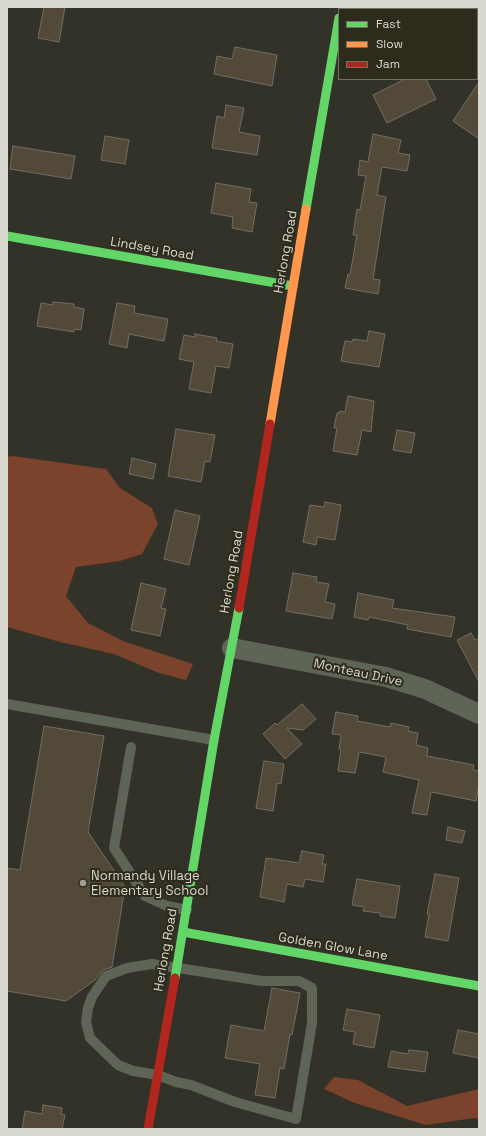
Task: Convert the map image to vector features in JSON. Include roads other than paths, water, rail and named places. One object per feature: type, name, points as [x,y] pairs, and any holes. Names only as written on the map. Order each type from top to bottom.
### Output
[{"type":"street","name":"Herlong Road","points":[[148,1129],[187,910],[214,740],[232,648],[338,24]]},
{"type":"street","name":"Lindsey Road","points":[[7,236],[293,286]]},
{"type":"street","name":"Monteau Drive","points":[[232,648],[386,677],[425,689],[479,714]]},
{"type":"street","name":"Golden Glow Lane","points":[[183,932],[479,986]]},
{"type":"lane","points":[[7,704],[214,740]]},
{"type":"lane","points":[[131,747],[114,848],[145,896],[167,906],[187,910]]},
{"type":"lane","points":[[152,964],[176,968],[262,981],[299,981],[312,988],[312,1023],[296,1119],[235,1102],[191,1085],[176,1082],[158,1075],[133,1071],[118,1065],[90,1038],[86,1022],[92,997],[106,976],[127,968],[152,964]]},
{"type":"place","name":"Normandy Village Elementary School","points":[[83,883]]}]
